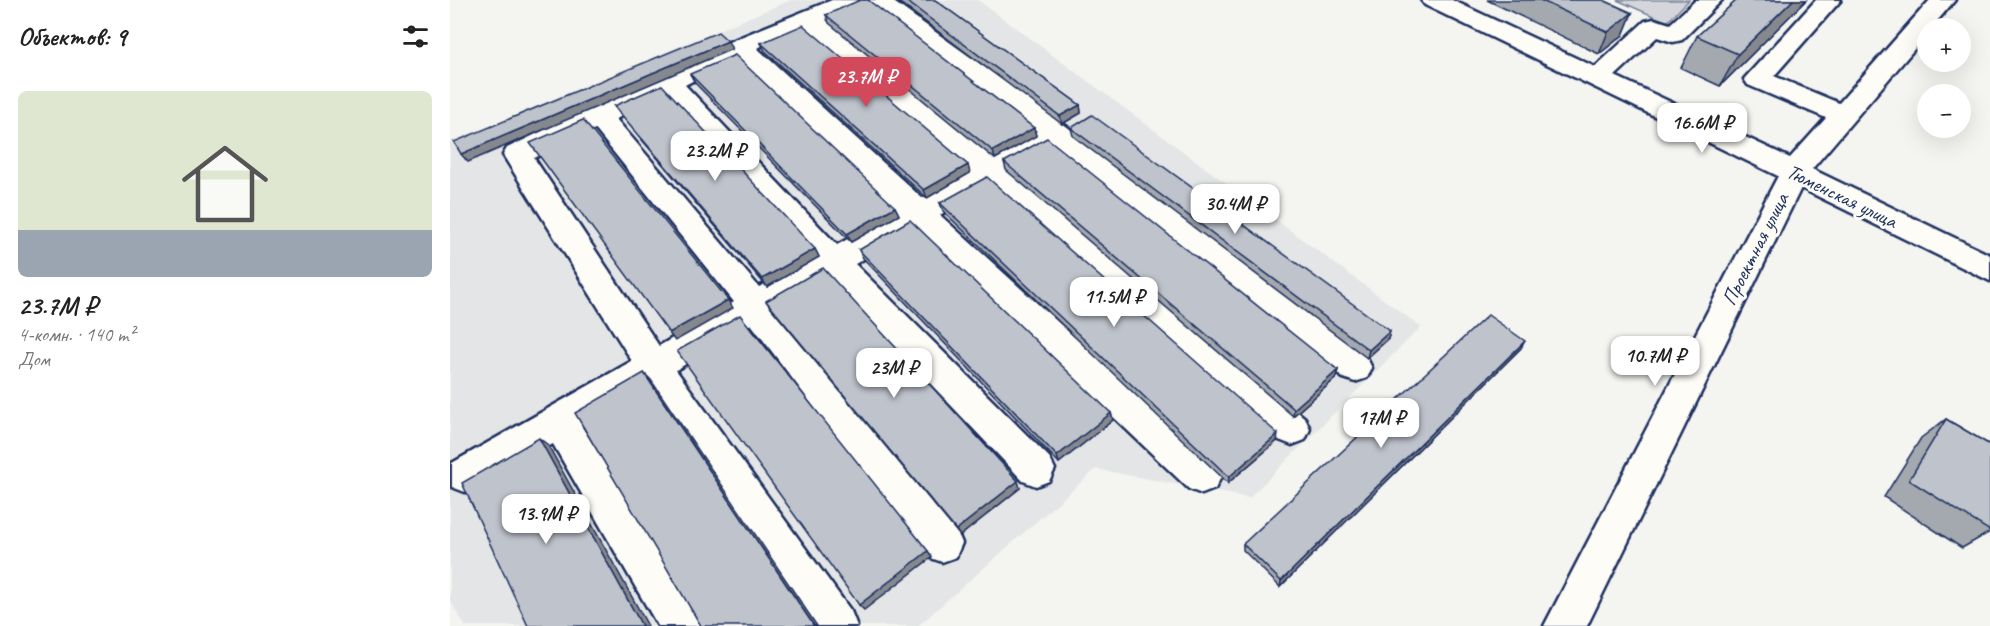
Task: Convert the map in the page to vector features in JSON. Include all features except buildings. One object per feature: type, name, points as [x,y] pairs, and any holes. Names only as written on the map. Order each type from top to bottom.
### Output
[{"type":"street","points":[[836,626],[654,366],[517,155],[669,83],[740,46],[853,0]]},
{"type":"street","points":[[876,0],[1056,132],[1355,368]]},
{"type":"street","name":"Тюменская улица","points":[[1433,0],[1794,172],[1990,269]]},
{"type":"street","points":[[1597,79],[1644,22],[1673,35],[1710,0]]},
{"type":"street","points":[[1829,0],[1757,79],[1843,116]]},
{"type":"street","points":[[1910,0],[1939,5]]},
{"type":"street","name":"Проектная улица","points":[[1565,626],[1794,172],[1939,5]]},
{"type":"street","points":[[808,17],[1292,429]]},
{"type":"street","points":[[740,46],[1202,477]]},
{"type":"street","points":[[669,83],[834,262],[1036,469]]},
{"type":"street","points":[[598,115],[755,305],[942,543]]},
{"type":"street","points":[[465,475],[559,422],[755,305],[991,172],[1056,132]]},
{"type":"street","points":[[559,422],[682,626]]},
{"type":"shaded area","points":[[791,0],[978,0],[1421,327],[1249,498],[1096,469],[918,626],[465,626],[450,600],[450,142]]},
{"type":"shaded area","points":[[1617,0],[1689,0],[1667,22]]}]
